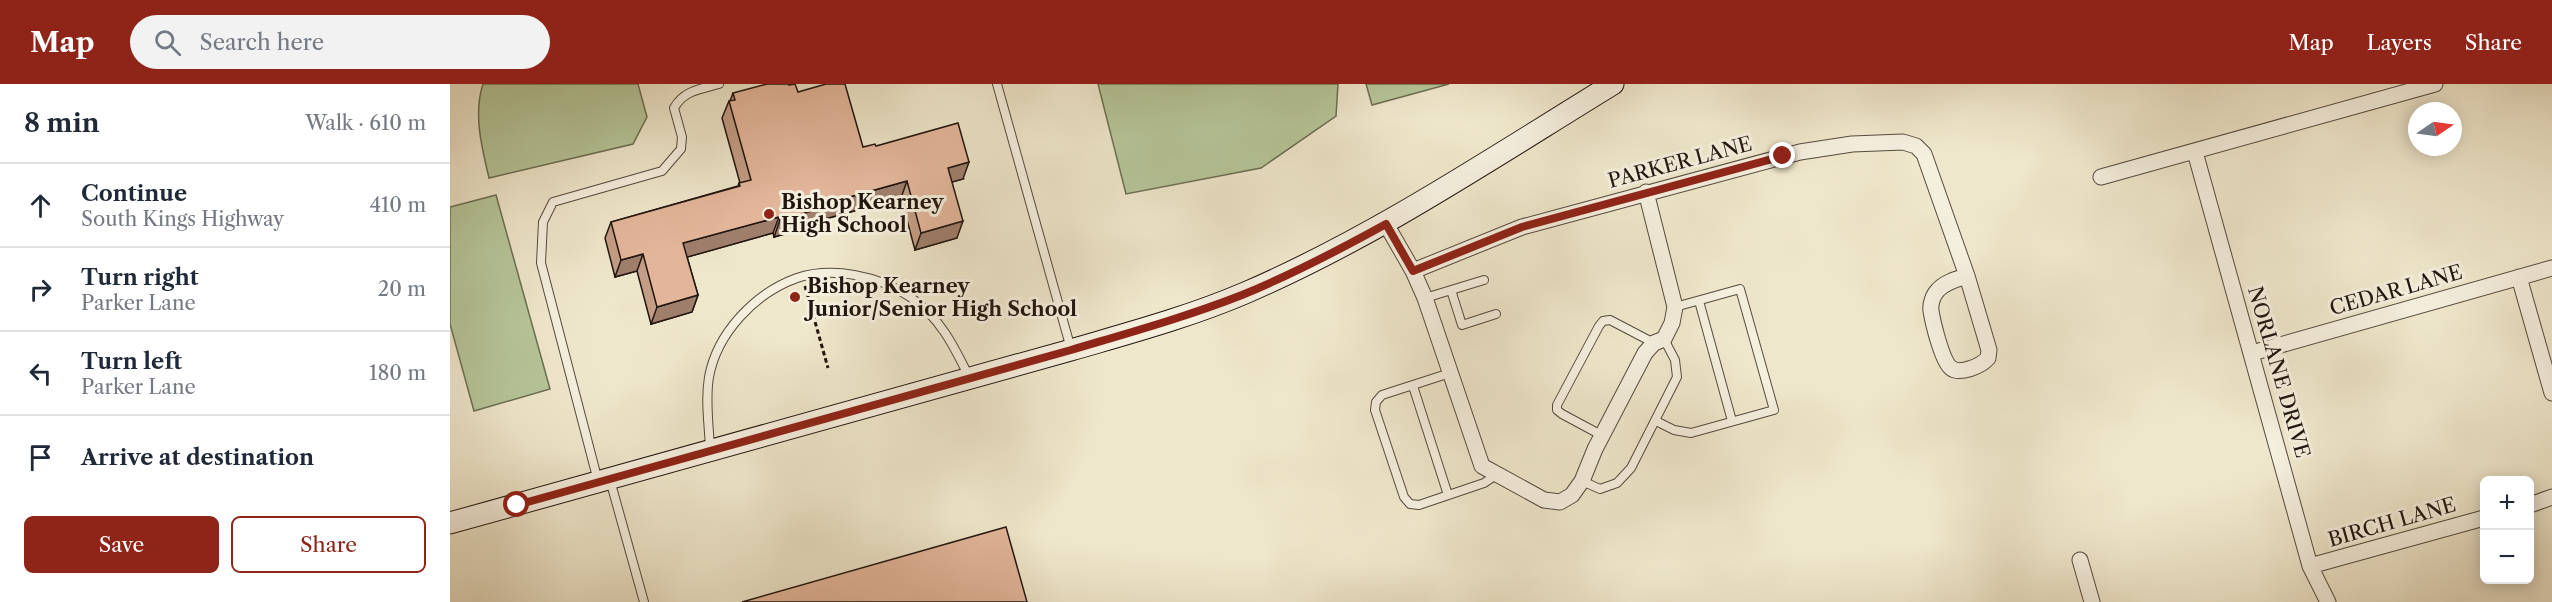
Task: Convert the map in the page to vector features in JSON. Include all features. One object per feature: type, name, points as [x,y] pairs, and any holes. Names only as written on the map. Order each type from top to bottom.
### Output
[{"type":"main road","points":[[450,523],[1071,350],[1159,324],[1242,294],[1319,259],[1386,224],[1612,84]]},
{"type":"street","points":[[2101,177],[2435,84]]},
{"type":"street","name":"PARKER LANE","points":[[1413,271],[1522,227],[1646,192],[1800,152],[1852,144],[1903,142],[1916,146],[1924,154],[1967,276],[1989,350],[1988,358],[1983,364],[1960,371],[1952,370],[1945,362],[1931,310],[1932,300],[1937,290],[1967,276]]},
{"type":"street","name":"NORLANE DRIVE","points":[[2195,152],[2310,566],[2328,602]]},
{"type":"street","points":[[1386,224],[1413,271],[1425,298],[1482,466],[1544,500],[1560,502],[1572,495],[1582,481],[1602,436],[1645,353],[1659,341],[1672,323],[1675,307],[1646,192]]},
{"type":"street","name":"CEDAR LANE","points":[[2252,353],[2552,268]]},
{"type":"street","points":[[2519,277],[2552,393]]},
{"type":"street","points":[[2534,503],[2552,497]]},
{"type":"street","name":"BIRCH LANE","points":[[2310,566],[2480,519]]},
{"type":"street","points":[[2080,560],[2092,602]]},
{"type":"lane","points":[[644,602],[604,480],[541,263],[543,222],[553,202],[662,171],[681,149],[682,137],[675,108],[680,98],[688,93],[719,84]]},
{"type":"lane","points":[[997,84],[1071,350]]},
{"type":"lane","points":[[710,451],[707,395],[709,374],[722,343],[730,329],[757,300],[802,277],[821,273],[871,278],[892,286],[910,297],[937,321],[969,378]]},
{"type":"lane","points":[[1425,298],[1484,280]]},
{"type":"lane","points":[[1656,421],[1674,430],[1691,433],[1774,410],[1740,289],[1675,307]]},
{"type":"lane","points":[[1451,290],[1462,325],[1496,314]]},
{"type":"lane","points":[[1698,301],[1732,421]]},
{"type":"lane","points":[[1582,481],[1600,489],[1617,483],[1631,468],[1677,377],[1675,360],[1659,341],[1610,320],[1603,321],[1599,326],[1557,405],[1557,410],[1562,414],[1602,436]]},
{"type":"lane","points":[[1450,373],[1382,395],[1376,402],[1376,410],[1404,497],[1410,504],[1419,505],[1484,483],[1496,475]]},
{"type":"lane","points":[[1413,386],[1448,495]]},
{"type":"path","points":[[802,277],[828,368]]},
{"type":"green space","points":[[483,84],[638,84],[647,117],[633,144],[489,178],[481,143],[479,119]]},
{"type":"green space","points":[[1098,84],[1338,84],[1336,116],[1261,168],[1126,194]]},
{"type":"green space","points":[[1366,84],[1449,84],[1372,105]]},
{"type":"green space","points":[[496,195],[550,389],[474,411],[450,324],[450,207]]},
{"type":"building","name":"Bishop Kearney High School","points":[[767,84],[795,84],[798,92],[826,84],[845,84],[863,147],[875,144],[876,146],[958,123],[969,162],[948,168],[963,221],[921,233],[907,181],[810,208],[811,211],[796,216],[780,220],[779,217],[683,243],[698,295],[657,307],[643,254],[621,260],[611,222],[740,186],[739,183],[751,180],[729,101],[735,100],[733,93]]},
{"type":"building","points":[[1006,527],[1027,602],[742,602]]},
{"type":"place","name":"Bishop Kearney High School","points":[[769,214]]},
{"type":"place","name":"Bishop Kearney Junior/Senior High School","points":[[795,297]]},
{"type":"route","points":[[517,505],[1159,324],[1242,294],[1319,259],[1386,224],[1413,271],[1522,227],[1783,156]]}]
